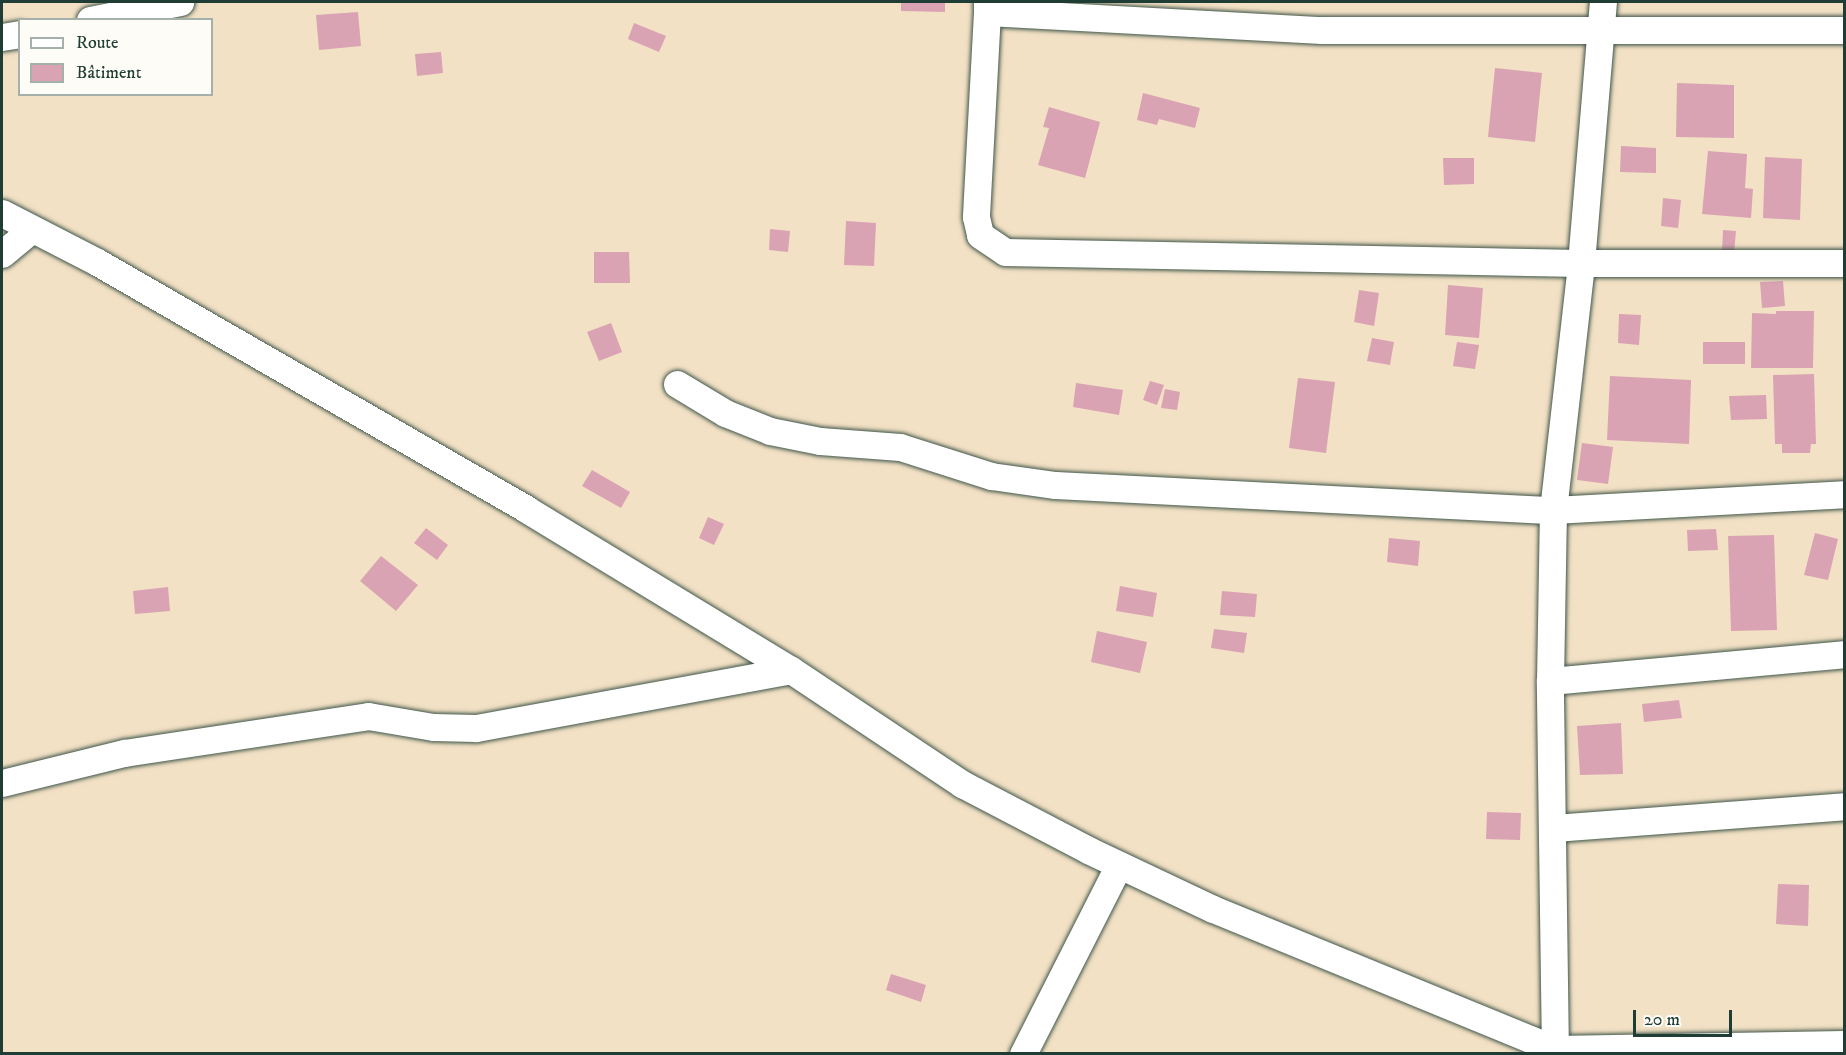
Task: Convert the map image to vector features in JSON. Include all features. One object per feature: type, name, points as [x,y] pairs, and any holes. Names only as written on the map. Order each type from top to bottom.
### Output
[{"type":"street","points":[[100,18],[180,2]]},
{"type":"street","points":[[1555,1051],[1554,828],[1550,681],[1553,510],[1581,263],[1603,2]]},
{"type":"street","points":[[1845,30],[1599,32],[1322,30],[987,7],[976,217],[980,235],[1005,252],[1581,263],[1845,263]]},
{"type":"street","points":[[2,37],[18,34]]},
{"type":"street","points":[[2,213],[31,230],[97,262],[526,509],[791,670],[962,784],[1119,865],[1213,909],[1555,1051],[1845,1044]]},
{"type":"street","points":[[2,255],[31,230]]},
{"type":"street","points":[[678,384],[725,413],[770,431],[820,441],[900,447],[991,476],[1023,481],[1553,510],[1845,494]]},
{"type":"street","points":[[1550,681],[1845,654]]},
{"type":"street","points":[[2,783],[124,753],[356,718],[476,728],[791,670]]},
{"type":"street","points":[[1554,828],[1845,806]]},
{"type":"street","points":[[1023,1053],[1119,865]]},
{"type":"building","points":[[901,2],[945,2],[945,12],[901,11]]},
{"type":"building","points":[[358,12],[361,46],[319,50],[316,15]]},
{"type":"building","points":[[634,23],[666,36],[659,52],[628,39]]},
{"type":"building","points":[[441,52],[443,73],[417,76],[415,54]]},
{"type":"building","points":[[1495,68],[1542,73],[1535,142],[1488,137]]},
{"type":"building","points":[[1677,83],[1734,85],[1734,138],[1676,137]]},
{"type":"building","points":[[1143,93],[1200,108],[1195,128],[1159,119],[1157,125],[1137,120]]},
{"type":"building","points":[[1049,107],[1100,122],[1085,178],[1038,165],[1049,128],[1043,127]]},
{"type":"building","points":[[1621,146],[1656,148],[1656,173],[1620,172]]},
{"type":"building","points":[[1708,151],[1747,154],[1745,188],[1753,189],[1751,218],[1702,214]]},
{"type":"building","points":[[1765,157],[1802,159],[1800,220],[1763,218]]},
{"type":"building","points":[[1443,158],[1474,158],[1474,184],[1444,185]]},
{"type":"building","points":[[1663,198],[1681,200],[1678,228],[1661,226]]},
{"type":"building","points":[[846,221],[876,223],[874,266],[844,265]]},
{"type":"building","points":[[770,229],[790,231],[788,252],[769,250]]},
{"type":"building","points":[[1723,230],[1736,231],[1734,253],[1722,252]]},
{"type":"building","points":[[594,252],[629,252],[630,283],[594,283]]},
{"type":"building","points":[[1783,281],[1785,306],[1762,308],[1760,282]]},
{"type":"building","points":[[1448,285],[1483,288],[1479,338],[1445,335]]},
{"type":"building","points":[[1359,290],[1379,293],[1374,326],[1354,322]]},
{"type":"building","points":[[1776,311],[1814,311],[1813,368],[1751,368],[1752,313],[1776,314]]},
{"type":"building","points":[[1619,314],[1641,315],[1639,345],[1618,343]]},
{"type":"building","points":[[611,323],[622,352],[599,361],[587,332]]},
{"type":"building","points":[[1372,338],[1394,342],[1390,365],[1367,361]]},
{"type":"building","points":[[1457,342],[1479,345],[1475,369],[1453,366]]},
{"type":"building","points":[[1703,342],[1745,342],[1745,364],[1703,364]]},
{"type":"building","points":[[1814,374],[1816,444],[1811,444],[1810,453],[1782,453],[1782,444],[1775,444],[1773,375]]},
{"type":"building","points":[[1610,376],[1691,380],[1689,444],[1607,440]]},
{"type":"building","points":[[1298,378],[1335,382],[1326,453],[1289,448]]},
{"type":"building","points":[[1150,381],[1164,385],[1157,405],[1143,400]]},
{"type":"building","points":[[1076,383],[1123,390],[1119,415],[1073,407]]},
{"type":"building","points":[[1165,389],[1180,392],[1177,410],[1161,408]]},
{"type":"building","points":[[1766,395],[1767,419],[1731,420],[1729,396]]},
{"type":"building","points":[[1582,443],[1613,447],[1608,484],[1577,480]]},
{"type":"building","points":[[592,470],[630,492],[621,508],[582,486]]},
{"type":"building","points":[[708,517],[724,524],[714,545],[699,538]]},
{"type":"building","points":[[426,528],[448,545],[437,560],[414,543]]},
{"type":"building","points":[[1716,529],[1718,550],[1688,551],[1687,530]]},
{"type":"building","points":[[1815,533],[1838,539],[1828,580],[1804,575]]},
{"type":"building","points":[[1774,535],[1777,630],[1731,631],[1728,536]]},
{"type":"building","points":[[1389,538],[1420,541],[1418,566],[1387,562]]},
{"type":"building","points":[[381,556],[418,585],[396,611],[360,581]]},
{"type":"building","points":[[1120,586],[1157,593],[1153,617],[1116,611]]},
{"type":"building","points":[[168,587],[170,611],[135,614],[133,591]]},
{"type":"building","points":[[1222,591],[1257,594],[1255,617],[1220,615]]},
{"type":"building","points":[[1214,629],[1247,633],[1244,653],[1211,648]]},
{"type":"building","points":[[1097,631],[1147,642],[1140,673],[1091,662]]},
{"type":"building","points":[[1679,700],[1682,718],[1644,722],[1642,704]]},
{"type":"building","points":[[1621,723],[1623,774],[1580,775],[1577,726]]},
{"type":"building","points":[[1487,812],[1521,813],[1520,840],[1486,839]]},
{"type":"building","points":[[1778,884],[1809,885],[1808,926],[1776,924]]},
{"type":"building","points":[[891,974],[926,985],[921,1002],[886,990]]}]
